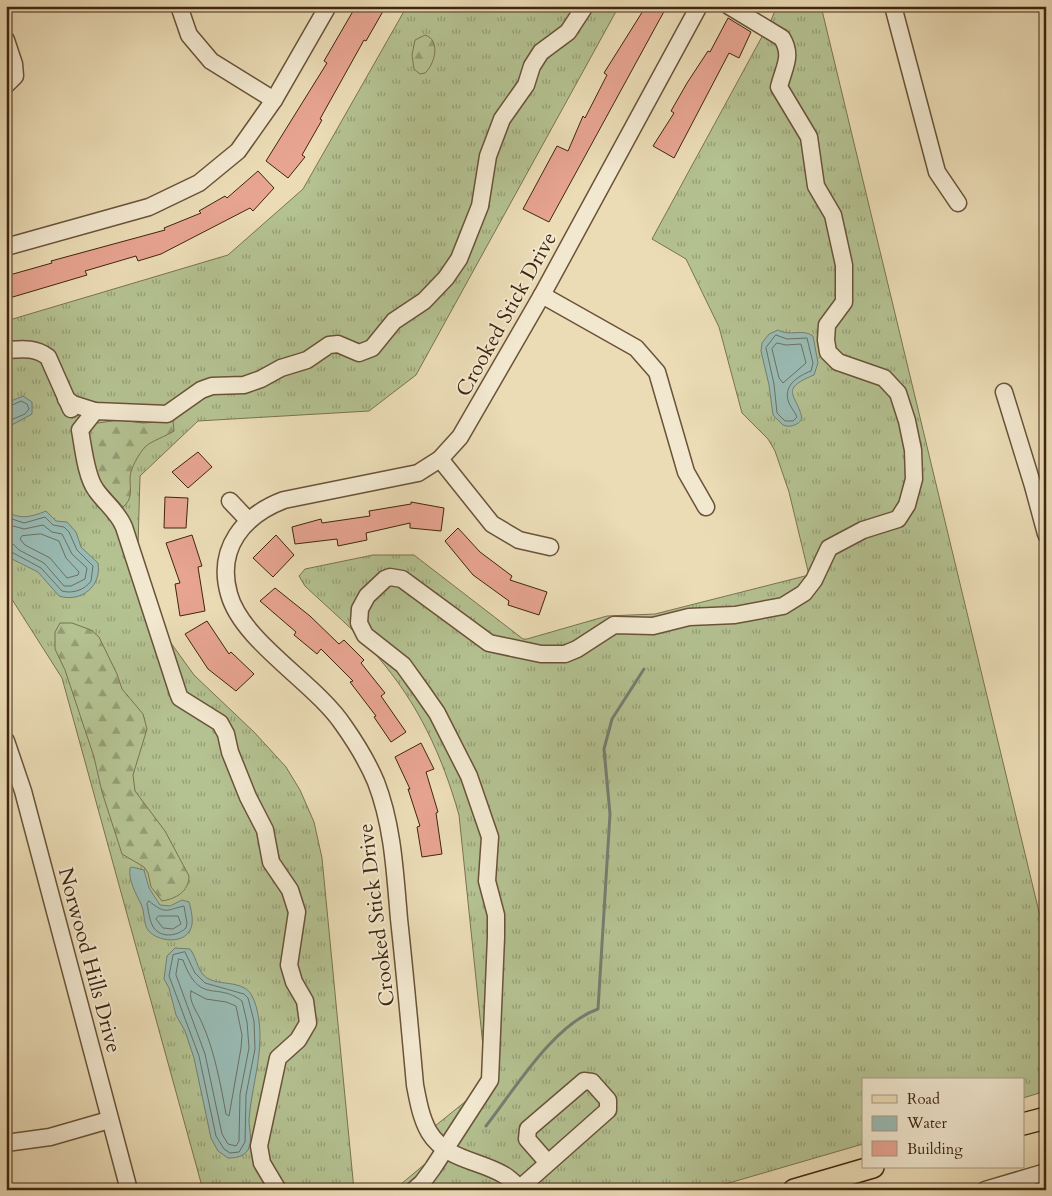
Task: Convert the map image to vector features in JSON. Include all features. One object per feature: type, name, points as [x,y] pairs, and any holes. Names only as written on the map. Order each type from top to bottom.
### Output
[{"type":"main road","points":[[1024,1124],[1046,1118]]},
{"type":"main road","points":[[794,1190],[870,1168]]},
{"type":"street","points":[[179,6],[189,35],[211,61],[274,100]]},
{"type":"street","points":[[6,246],[149,207],[194,185],[238,151],[274,100],[328,6]]},
{"type":"street","points":[[66,399],[73,404],[95,410],[167,414],[200,390],[212,386],[244,384],[262,380],[281,368],[307,360],[329,345],[338,344],[359,353],[372,348],[394,321],[424,301],[459,259],[480,206],[488,156],[502,119],[526,85],[532,66],[542,52],[568,32],[585,6]]},
{"type":"street","name":"Crooked Stick Drive","points":[[521,1189],[504,1175],[463,1160],[438,1144],[429,1132],[422,1116],[415,1085],[391,834],[376,781],[343,724],[240,619],[228,593],[226,562],[236,534],[248,520],[265,508],[284,500],[418,473],[440,458],[460,438],[542,295],[699,6]]},
{"type":"street","points":[[414,1190],[422,1183],[446,1149],[490,1080],[496,915],[487,881],[490,837],[469,776],[437,713],[403,665],[362,630],[358,617],[367,596],[385,579],[390,577],[402,579],[489,643],[541,654],[565,654],[578,649],[614,625],[653,626],[689,617],[735,615],[783,606],[804,594],[814,580],[829,548],[863,530],[898,519],[908,505],[914,479],[914,450],[908,421],[898,393],[884,378],[838,362],[828,352],[826,340],[827,325],[844,302],[844,265],[833,215],[816,186],[809,137],[779,87],[789,55],[786,45],[782,38],[729,6]]},
{"type":"street","points":[[893,6],[937,172],[958,203]]},
{"type":"street","points":[[6,40],[14,64],[14,76],[6,84]]},
{"type":"street","points":[[542,295],[636,348],[648,359],[657,372],[686,472],[706,507]]},
{"type":"street","points":[[6,350],[31,349],[48,357],[80,430],[95,489],[117,515],[124,527],[180,698],[220,724],[226,734],[238,774],[265,830],[271,862],[290,890],[297,912],[289,965],[294,982],[305,1002],[308,1023],[298,1040],[276,1061],[260,1146],[262,1163],[278,1190]]},
{"type":"street","points":[[1004,392],[1040,485],[1046,534]]},
{"type":"street","points":[[80,430],[95,410]]},
{"type":"street","points":[[440,458],[492,524],[519,540],[550,547]]},
{"type":"street","points":[[230,501],[248,520]]},
{"type":"street","name":"Norwood Hills Drive","points":[[6,741],[26,801],[130,1190]]},
{"type":"street","points":[[521,1189],[608,1110],[608,1100],[592,1082],[584,1081],[528,1129],[527,1139],[548,1164]]},
{"type":"street","points":[[6,1143],[50,1137],[110,1120]]},
{"type":"street","points":[[985,1190],[1046,1172]]},
{"type":"green space","points":[[407,6],[619,6],[416,375],[369,411],[198,421],[140,476],[138,547],[163,632],[194,675],[255,733],[286,767],[300,790],[314,822],[322,858],[354,1190],[203,1190],[62,678],[6,590],[6,321],[228,255],[303,189]]},
{"type":"green space","points":[[717,6],[734,6],[769,25],[777,6],[821,6],[1046,941],[1046,1091],[1024,1098],[1024,1078],[862,1078],[862,1144],[705,1190],[394,1190],[432,1158],[446,1142],[435,1126],[466,1101],[486,1075],[459,815],[445,771],[427,731],[405,692],[369,647],[305,586],[299,576],[305,569],[373,555],[414,555],[523,639],[527,639],[607,616],[655,614],[809,575],[789,492],[775,451],[768,439],[742,413],[719,327],[686,259],[652,239],[764,33]]},
{"type":"green space","points":[[425,35],[433,42],[435,52],[429,69],[425,73],[420,74],[414,69],[412,55],[415,40]]},
{"type":"green space","points":[[119,420],[143,423],[173,421],[174,431],[146,446],[141,453],[130,474],[130,497],[123,507],[97,475],[90,452],[88,436],[91,424]]},
{"type":"green space","points":[[60,623],[72,623],[91,630],[99,637],[122,689],[143,714],[147,729],[133,775],[135,791],[165,831],[189,876],[184,890],[172,898],[162,901],[151,887],[148,873],[144,867],[122,854],[102,792],[94,757],[65,670],[55,649],[55,632]]},
{"type":"water","points":[[778,330],[787,333],[805,333],[813,336],[818,363],[814,375],[803,380],[793,389],[802,419],[791,426],[783,425],[773,415],[769,385],[761,351],[762,343],[769,334]]},
{"type":"water","points":[[23,396],[32,402],[32,414],[8,427],[6,436],[6,403]]},
{"type":"water","points":[[6,511],[16,516],[26,517],[46,511],[56,521],[67,522],[76,532],[81,547],[98,563],[97,579],[88,591],[75,597],[59,596],[38,572],[10,558],[6,548]]},
{"type":"water","points":[[130,868],[144,870],[149,888],[160,905],[170,906],[182,900],[189,902],[191,928],[183,937],[171,940],[164,939],[152,934],[148,930],[142,907],[131,882]]},
{"type":"water","points":[[175,948],[190,949],[200,971],[206,978],[244,988],[249,991],[256,1005],[260,1027],[260,1047],[249,1120],[250,1142],[248,1150],[239,1157],[228,1158],[218,1151],[211,1138],[194,1058],[185,1031],[176,1015],[169,988],[164,979],[167,956]]},
{"type":"building","points":[[356,6],[386,6],[366,41],[364,40],[320,119],[322,120],[302,155],[305,157],[288,178],[266,161],[327,63],[324,61]]},
{"type":"building","points":[[646,6],[667,6],[549,222],[523,209],[557,146],[568,151],[583,116],[585,118],[607,75],[604,73]]},
{"type":"building","points":[[728,18],[751,32],[739,58],[729,53],[674,158],[653,146],[674,113],[671,111],[687,83],[708,51],[710,52]]},
{"type":"building","points":[[258,171],[274,188],[253,211],[250,208],[161,254],[138,261],[136,256],[85,271],[87,275],[6,299],[6,276],[52,263],[51,261],[165,230],[164,228],[201,213],[199,211],[225,196],[227,198]]},
{"type":"building","points":[[198,452],[212,467],[188,488],[172,472]]},
{"type":"building","points":[[165,497],[188,498],[186,528],[164,528]]},
{"type":"building","points":[[411,502],[444,508],[441,531],[410,528],[410,523],[366,533],[367,540],[338,546],[337,539],[295,544],[292,527],[321,519],[322,523],[370,516],[369,511],[411,504]]},
{"type":"building","points":[[458,528],[480,552],[512,576],[510,580],[547,592],[539,615],[508,605],[509,601],[473,575],[445,541]]},
{"type":"building","points":[[192,535],[202,566],[198,567],[205,611],[180,616],[175,584],[180,583],[166,543]]},
{"type":"building","points":[[276,535],[294,555],[273,577],[253,558]]},
{"type":"building","points":[[275,588],[310,616],[339,644],[344,640],[364,660],[361,663],[385,693],[381,696],[406,732],[391,742],[374,717],[376,716],[350,682],[353,681],[321,649],[317,654],[294,635],[296,632],[260,601]]},
{"type":"building","points":[[207,621],[229,654],[231,652],[254,674],[236,691],[208,669],[185,634]]},
{"type":"building","points":[[421,743],[434,769],[426,772],[438,812],[436,813],[442,854],[422,857],[417,827],[420,826],[408,789],[410,789],[395,757]]},
{"type":"waterway","points":[[486,1126],[550,1043],[581,1017],[598,1009],[610,814],[604,749],[612,719],[644,669]]}]
